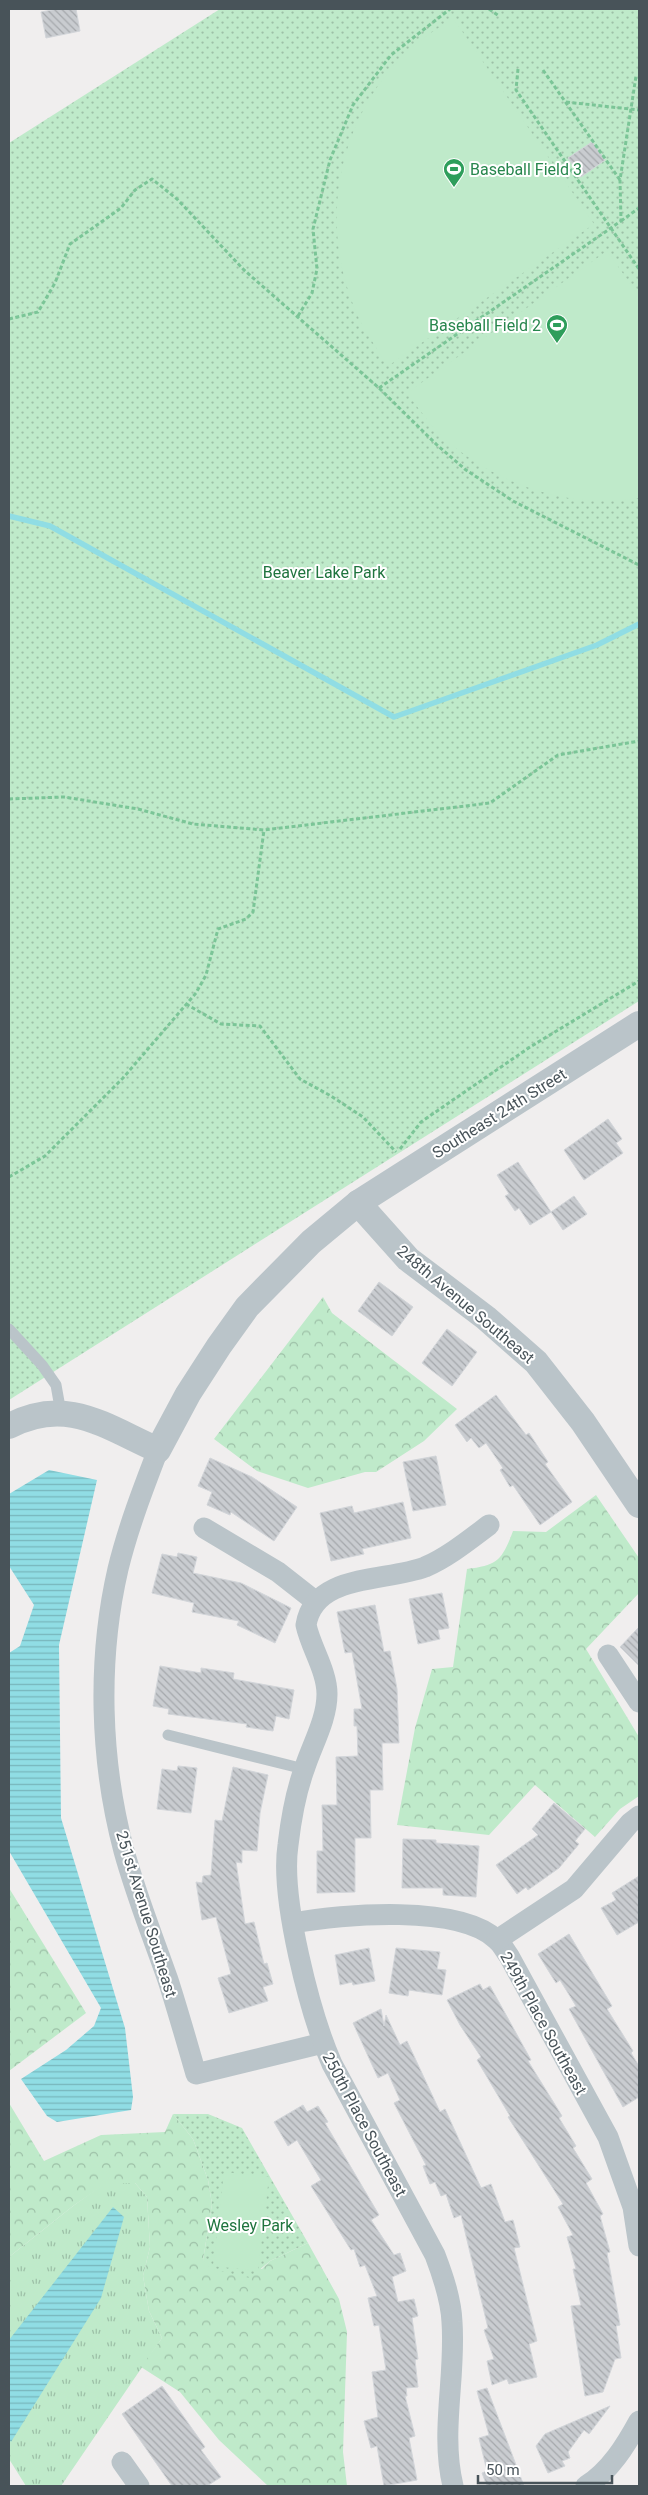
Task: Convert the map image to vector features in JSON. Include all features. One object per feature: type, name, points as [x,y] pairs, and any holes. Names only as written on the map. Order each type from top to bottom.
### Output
[{"type":"street","name":"Southeast 24th Street","points":[[358,1202],[639,1024]]},
{"type":"street","name":"251st Avenue Southeast","points":[[323,2043],[196,2074],[168,1981],[146,1922],[124,1850],[111,1788],[104,1733],[108,1636],[118,1570],[134,1511],[158,1450],[188,1394],[247,1307],[310,1242],[358,1202]]},
{"type":"street","name":"248th Avenue Southeast","points":[[358,1202],[408,1259],[486,1318],[536,1362],[583,1422],[639,1505]]},
{"type":"street","points":[[9,1426],[31,1416],[60,1412],[88,1419],[158,1450]]},
{"type":"street","points":[[204,1528],[278,1572],[315,1601],[334,1588],[409,1573],[428,1566],[450,1554],[489,1525]]},
{"type":"street","name":"250th Place Southeast","points":[[315,1601],[307,1617],[306,1626],[325,1678],[327,1693],[325,1713],[304,1768],[287,1847],[288,1885],[304,1977],[323,2043],[332,2064],[435,2255],[446,2284],[452,2321],[447,2439],[448,2467],[453,2486]]},
{"type":"street","points":[[608,1655],[639,1702]]},
{"type":"street","points":[[497,1940],[574,1889],[630,1823],[639,1816]]},
{"type":"street","name":"249th Place Southeast","points":[[294,1923],[349,1915],[438,1917],[457,1920],[497,1940],[509,1956],[608,2137],[636,2206],[639,2246]]},
{"type":"street","points":[[586,2486],[593,2482],[621,2451],[639,2421]]},
{"type":"street","points":[[122,2462],[139,2486]]},
{"type":"lane","points":[[9,1329],[42,1365],[56,1385],[60,1412]]},
{"type":"lane","points":[[168,1735],[304,1768]]},
{"type":"path","points":[[298,316],[312,293],[317,269],[313,229],[330,160],[353,105],[391,54],[450,9]]},
{"type":"path","points":[[489,9],[499,16]]},
{"type":"path","points":[[518,69],[516,90],[639,269]]},
{"type":"path","points":[[543,70],[620,180]]},
{"type":"path","points":[[621,221],[620,180],[636,76]]},
{"type":"path","points":[[566,102],[639,110]]},
{"type":"path","points":[[9,319],[38,312],[55,283],[70,244],[121,208],[135,190],[152,179],[177,199],[244,270],[379,388],[437,446],[466,470],[513,501],[639,565]]},
{"type":"path","points":[[379,388],[639,208]]},
{"type":"path","points":[[9,799],[64,797],[138,809],[193,824],[264,830],[490,804],[558,754],[639,741]]},
{"type":"path","points":[[9,1177],[45,1156],[82,1120],[123,1078],[196,993],[206,975],[218,929],[246,919],[253,912],[264,830]]},
{"type":"path","points":[[186,1004],[221,1024],[260,1026],[300,1080],[331,1096],[363,1117],[397,1153],[421,1122],[530,1047],[639,981]]},
{"type":"green space","name":"Beaver Lake Park","points":[[220,9],[639,9],[639,1001],[9,1400],[9,143]]},
{"type":"green space","name":"Baseball Field 3","points":[[453,18],[594,224],[388,366],[357,315],[344,275],[338,242],[337,209],[340,177],[349,145],[361,115],[378,86],[411,48]]},
{"type":"green space","name":"Baseball Field 2","points":[[607,251],[639,296],[639,498],[613,501],[562,497],[512,481],[466,456],[446,440],[430,423],[407,393]]},
{"type":"green space","points":[[323,1297],[332,1313],[457,1409],[424,1441],[376,1472],[365,1472],[308,1488],[257,1471],[214,1439]]},
{"type":"green space","points":[[596,1495],[639,1558],[639,1593],[586,1649],[639,1737],[639,1796],[620,1809],[595,1837],[535,1785],[489,1835],[397,1825],[415,1728],[432,1669],[453,1667],[467,1569],[486,1565],[498,1559],[506,1549],[513,1531],[546,1532]]},
{"type":"green space","points":[[9,1888],[86,2013],[9,2071]]},
{"type":"green space","points":[[9,2103],[44,2161],[101,2135],[165,2132],[173,2114],[193,2139],[208,2180],[212,2204],[203,2260],[262,2269],[270,2261],[308,2243],[339,2299],[347,2332],[343,2452],[347,2486],[268,2486],[219,2440],[180,2392],[141,2367],[162,2338],[149,2311],[143,2276],[150,2247],[147,2197],[135,2183],[105,2184],[73,2206],[9,2257]]},
{"type":"green space","name":"Wesley Park","points":[[173,2114],[208,2114],[242,2128],[308,2243],[270,2261],[250,2278],[211,2269],[203,2260],[212,2204],[208,2180],[193,2139]]},
{"type":"green space","points":[[224,2172],[269,2177],[258,2271],[213,2266]]},
{"type":"green space","points":[[105,2183],[135,2183],[147,2197],[150,2247],[143,2276],[149,2311],[162,2338],[61,2486],[26,2486],[9,2459],[9,2257]]},
{"type":"water","points":[[49,1470],[97,1480],[59,1645],[61,1818],[125,2028],[133,2097],[131,2110],[57,2122],[47,2116],[21,2079],[66,2050],[94,2026],[101,2008],[9,1851],[9,1653],[20,1646],[34,1605],[9,1566],[9,1494]]},
{"type":"water","points":[[113,2207],[124,2217],[101,2298],[11,2442],[9,2439],[9,2340]]},
{"type":"building","points":[[58,9],[76,9],[80,31],[46,38],[41,12]]},
{"type":"building","points":[[592,142],[605,160],[581,177],[568,158]]},
{"type":"building","points":[[608,1119],[622,1139],[616,1143],[623,1153],[584,1180],[564,1150]]},
{"type":"building","points":[[518,1162],[551,1212],[530,1225],[519,1208],[515,1211],[505,1196],[509,1194],[497,1175]]},
{"type":"building","points":[[574,1196],[587,1214],[563,1230],[551,1212]]},
{"type":"building","points":[[379,1282],[413,1307],[392,1336],[358,1311]]},
{"type":"building","points":[[447,1329],[477,1352],[452,1386],[422,1363]]},
{"type":"building","points":[[496,1395],[526,1435],[529,1433],[548,1462],[545,1464],[572,1502],[540,1525],[513,1485],[510,1487],[500,1470],[503,1468],[486,1443],[479,1448],[471,1438],[467,1442],[455,1425]]},
{"type":"building","points":[[436,1456],[446,1505],[413,1511],[403,1462]]},
{"type":"building","points":[[210,1458],[252,1477],[297,1507],[274,1541],[231,1512],[230,1515],[207,1505],[212,1492],[198,1486]]},
{"type":"building","points":[[403,1502],[411,1538],[362,1549],[364,1554],[331,1561],[320,1513],[352,1506],[354,1513]]},
{"type":"building","points":[[178,1553],[197,1557],[193,1573],[241,1583],[291,1608],[275,1643],[237,1625],[239,1621],[192,1612],[194,1603],[152,1593],[162,1554],[177,1557]]},
{"type":"building","points":[[442,1593],[449,1628],[438,1630],[440,1639],[418,1644],[409,1599]]},
{"type":"building","points":[[375,1605],[384,1652],[390,1651],[397,1689],[399,1743],[382,1743],[383,1790],[370,1790],[371,1838],[355,1838],[355,1892],[317,1893],[317,1851],[323,1851],[322,1805],[337,1805],[336,1757],[358,1756],[357,1726],[354,1726],[354,1709],[362,1709],[352,1652],[345,1653],[337,1612]]},
{"type":"building","points":[[639,1627],[639,1666],[620,1647]]},
{"type":"building","points":[[160,1666],[201,1673],[201,1668],[234,1673],[233,1679],[294,1690],[289,1719],[276,1716],[273,1731],[246,1727],[247,1724],[168,1714],[169,1709],[153,1706]]},
{"type":"building","points":[[178,1766],[197,1768],[191,1813],[157,1809],[162,1769],[177,1771]]},
{"type":"building","points":[[233,1767],[268,1775],[260,1813],[257,1851],[242,1850],[242,1863],[236,1862],[245,1924],[254,1922],[264,1964],[267,1963],[273,1984],[263,1987],[268,2001],[229,2013],[218,1978],[231,1974],[216,1917],[202,1920],[196,1882],[202,1883],[203,1876],[211,1875],[215,1820],[222,1821]]},
{"type":"building","points":[[554,1803],[585,1829],[575,1841],[579,1844],[559,1868],[528,1890],[526,1887],[517,1894],[496,1865],[538,1835],[532,1829]]},
{"type":"building","points":[[403,1839],[436,1840],[436,1843],[479,1846],[476,1897],[443,1895],[443,1888],[402,1888]]},
{"type":"building","points":[[639,1876],[639,1922],[617,1935],[601,1908],[616,1900],[612,1893]]},
{"type":"building","points":[[569,1934],[612,2006],[607,2009],[633,2051],[631,2053],[639,2066],[639,2097],[623,2107],[569,2009],[576,2006],[560,1980],[556,1983],[538,1954]]},
{"type":"building","points":[[369,1948],[375,1981],[353,1985],[352,1982],[340,1985],[335,1955]]},
{"type":"building","points":[[396,1948],[440,1952],[437,1969],[446,1970],[442,1995],[409,1990],[408,1996],[389,1993]]},
{"type":"building","points":[[480,1984],[483,1990],[490,1986],[531,2060],[528,2061],[562,2116],[559,2118],[576,2146],[573,2148],[592,2179],[586,2183],[603,2214],[600,2216],[610,2252],[607,2253],[620,2325],[616,2326],[621,2358],[615,2359],[603,2392],[585,2396],[571,2306],[581,2305],[573,2269],[576,2269],[567,2237],[573,2235],[558,2207],[563,2204],[508,2117],[510,2116],[477,2060],[481,2057],[460,2025],[447,2000]]},
{"type":"building","points":[[381,2009],[384,2026],[386,2015],[400,2045],[407,2041],[440,2112],[445,2109],[481,2188],[491,2184],[505,2222],[513,2220],[520,2247],[514,2248],[537,2341],[529,2344],[537,2377],[509,2384],[507,2379],[492,2385],[487,2361],[494,2359],[484,2330],[488,2328],[461,2215],[454,2218],[446,2194],[441,2196],[435,2182],[430,2184],[423,2166],[426,2165],[394,2103],[400,2100],[388,2073],[378,2078],[353,2023]]},
{"type":"building","points":[[303,2105],[307,2112],[318,2106],[328,2122],[325,2123],[379,2215],[371,2220],[394,2255],[400,2253],[406,2271],[392,2277],[398,2302],[414,2299],[418,2316],[412,2318],[418,2359],[415,2360],[418,2387],[406,2388],[407,2396],[405,2396],[415,2436],[409,2438],[417,2480],[384,2486],[377,2446],[371,2448],[364,2421],[378,2417],[372,2372],[386,2370],[379,2325],[374,2326],[368,2298],[377,2296],[365,2265],[360,2267],[354,2249],[351,2250],[311,2186],[321,2180],[297,2140],[288,2146],[274,2122]]},
{"type":"building","points":[[162,2386],[205,2447],[201,2450],[221,2477],[207,2486],[172,2486],[122,2414]]},
{"type":"building","points":[[487,2388],[524,2486],[487,2486],[482,2473],[487,2471],[479,2438],[489,2435],[477,2391]]},
{"type":"building","points":[[610,2406],[589,2434],[584,2430],[568,2452],[570,2458],[562,2461],[565,2466],[548,2473],[536,2446],[545,2434]]},
{"type":"waterway","points":[[9,516],[50,526],[394,717],[597,645],[639,624]]},
{"type":"place","name":"Baseball Field 3","points":[[454,188]]},
{"type":"place","name":"Baseball Field 2","points":[[557,344]]}]
